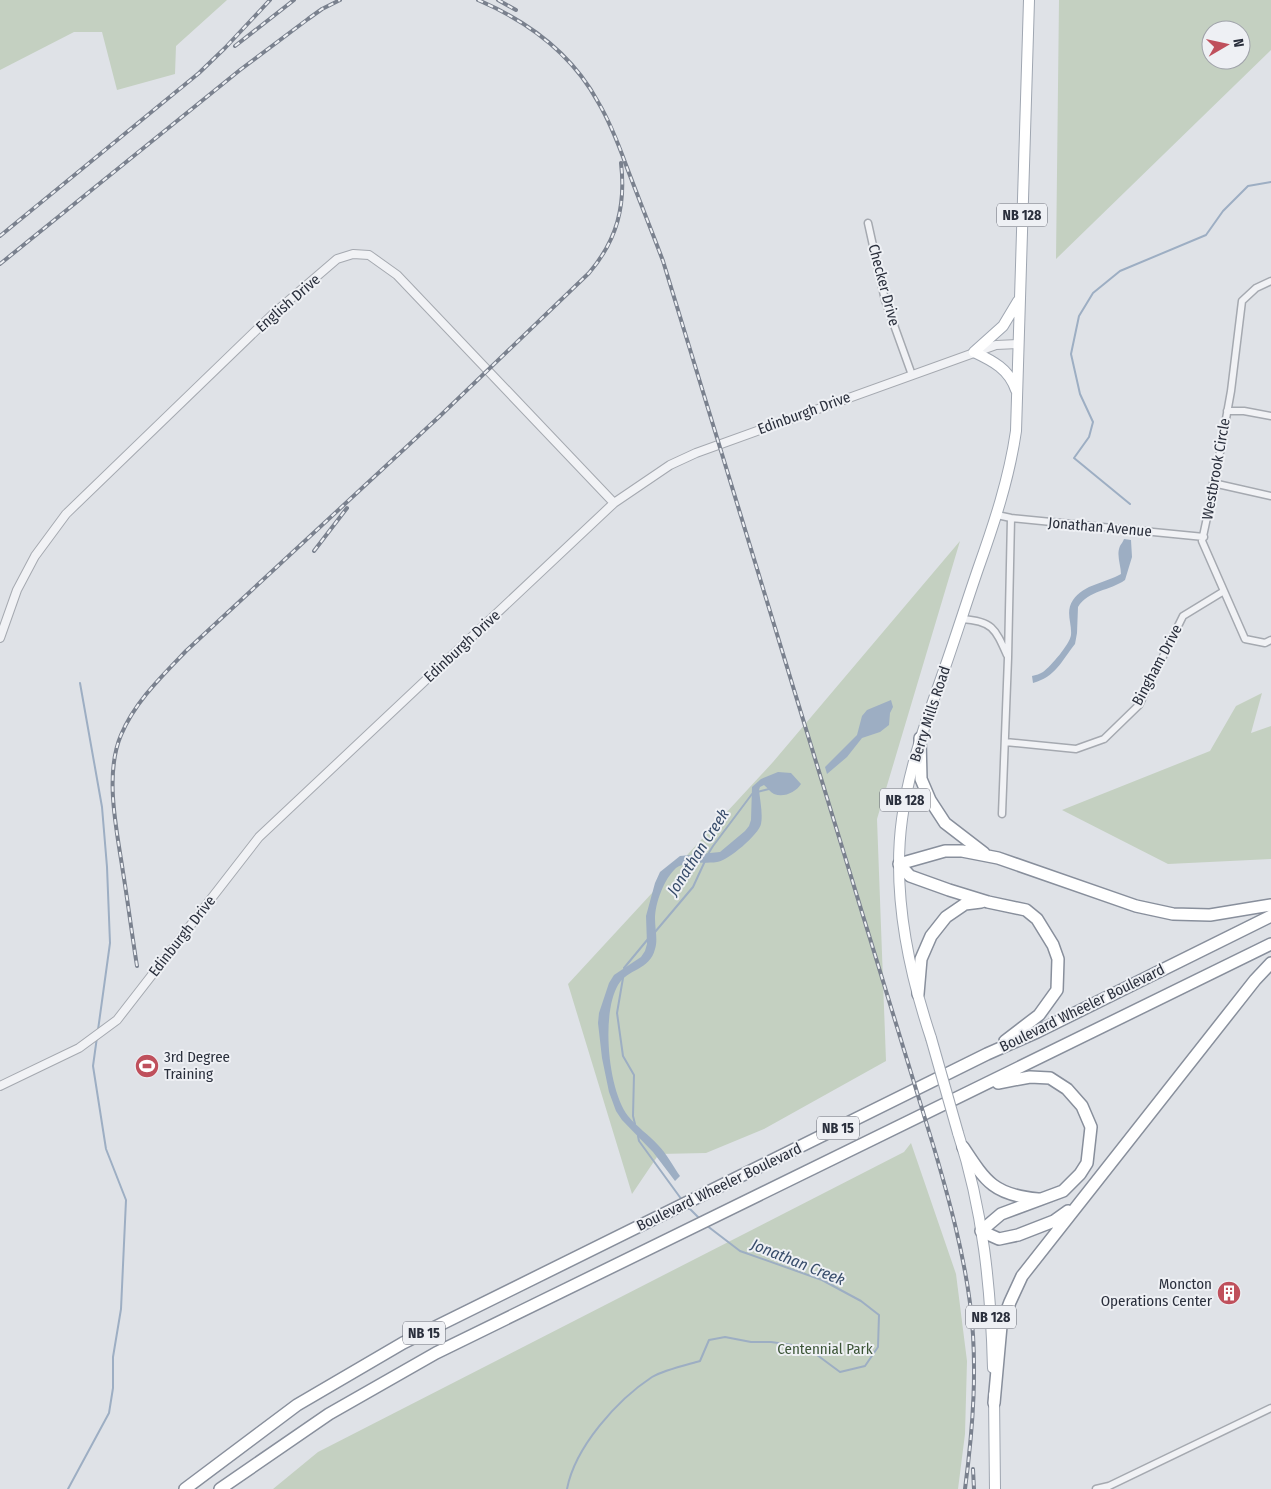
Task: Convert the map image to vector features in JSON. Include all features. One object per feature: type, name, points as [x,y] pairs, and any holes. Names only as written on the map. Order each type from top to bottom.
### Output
[{"type":"highway","points":[[920,738],[922,779],[930,800],[945,823],[985,854]]},
{"type":"highway","points":[[988,1054],[1039,1015],[1057,990],[1058,959],[1053,945],[1037,919],[1026,910],[988,902],[910,876],[899,864],[944,851],[962,851],[985,854],[1136,906],[1173,914],[1210,915],[1271,905]]},
{"type":"highway","points":[[918,994],[921,959],[931,936],[946,917],[966,904],[988,902]]},
{"type":"highway","name":"Boulevard Wheeler Boulevard","points":[[185,1489],[297,1405],[403,1343],[1271,916]]},
{"type":"highway","name":"Boulevard Wheeler Boulevard","points":[[220,1489],[329,1414],[436,1354],[1271,944]]},
{"type":"highway","points":[[994,1403],[1001,1326],[1022,1276],[1255,980],[1271,964]]},
{"type":"highway","points":[[978,1087],[1030,1077],[1050,1078],[1067,1089],[1082,1106],[1092,1127],[1087,1163],[1080,1174],[1063,1191],[1001,1214],[981,1231],[999,1239],[1018,1235],[1054,1221],[1079,1202]]},
{"type":"highway","points":[[963,1147],[990,1184],[1005,1193],[1042,1199]]},
{"type":"main road","name":"NB 128","points":[[1017,394],[1029,0]]},
{"type":"main road","points":[[1017,394],[1013,383],[1003,369],[995,362],[974,352],[1003,326],[1019,298]]},
{"type":"main road","name":"Berry Mills Road","points":[[963,1147],[911,969],[905,930],[899,864],[902,819],[907,786],[920,738],[997,515],[1016,431],[1017,394]]},
{"type":"main road","name":"NB 128","points":[[963,1147],[973,1186],[990,1292],[996,1489]]},
{"type":"street","name":"Checker Drive","points":[[868,223],[885,300],[912,375]]},
{"type":"street","name":"English Drive","points":[[0,638],[16,590],[35,556],[66,514],[273,314],[338,260],[353,254],[369,255],[397,275],[614,503]]},
{"type":"street","name":"Westbrook Circle","points":[[1271,281],[1256,288],[1242,301],[1227,411],[1202,541],[1245,638],[1265,643],[1271,640]]},
{"type":"street","name":"Edinburgh Drive","points":[[0,1086],[79,1048],[117,1020],[259,837],[614,503],[670,465],[718,444],[996,344],[1018,344]]},
{"type":"street","points":[[1227,411],[1244,411],[1271,416]]},
{"type":"street","points":[[1214,482],[1271,496]]},
{"type":"street","name":"Jonathan Avenue","points":[[997,515],[1011,518],[1204,537]]},
{"type":"street","points":[[1002,814],[1011,518]]},
{"type":"street","name":"Bingham Drive","points":[[1005,742],[1076,749],[1104,739],[1139,705],[1183,616],[1224,591]]},
{"type":"street","points":[[962,619],[980,620],[992,628],[1000,639],[1008,658]]},
{"type":"street","points":[[1096,1489],[1109,1486],[1271,1408]]},
{"type":"green space","points":[[0,0],[227,0],[176,46],[175,74],[117,90],[102,32],[74,32],[0,70]]},
{"type":"green space","points":[[1059,0],[1271,0],[1271,50],[1251,69],[1251,20],[1201,20],[1201,70],[1250,70],[1056,259]]},
{"type":"green space","points":[[960,541],[877,819],[886,1061],[764,1129],[706,1153],[659,1154],[632,1194],[568,984],[773,762]]},
{"type":"green space","points":[[1262,693],[1251,733],[1271,726],[1271,859],[1168,864],[1062,810],[1210,751],[1236,706]]},
{"type":"green space","name":"Centennial Park","points":[[911,1143],[956,1274],[967,1361],[965,1434],[958,1489],[273,1489],[318,1452],[904,1152]]},
{"type":"water","points":[[1124,539],[1131,540],[1132,557],[1125,580],[1082,601],[1078,607],[1075,644],[1052,673],[1033,683],[1032,676],[1046,669],[1060,655],[1070,639],[1069,609],[1073,600],[1083,590],[1121,574],[1118,553]]},
{"type":"water","points":[[891,700],[893,707],[890,713],[889,725],[880,732],[862,738],[847,757],[827,774],[825,767],[857,735],[862,716],[867,710]]},
{"type":"water","points":[[778,772],[791,773],[801,784],[793,792],[786,795],[774,794],[764,785],[760,787],[761,824],[749,840],[722,860],[712,863],[685,864],[676,868],[672,873],[664,885],[657,906],[655,919],[656,942],[652,956],[622,980],[613,998],[608,1032],[609,1052],[621,1104],[635,1124],[667,1156],[680,1176],[675,1181],[653,1152],[622,1120],[616,1111],[609,1092],[602,1058],[598,1023],[599,1013],[609,983],[614,975],[641,957],[645,951],[647,944],[646,916],[660,872],[680,856],[720,852],[745,831],[751,820],[752,787],[761,779]]},
{"type":"waterway","name":"Jonathan Creek","points":[[1130,504],[1074,458],[1089,437],[1093,422],[1080,394],[1071,354],[1079,316],[1093,293],[1120,271],[1206,235],[1223,211],[1248,186],[1271,182]]},
{"type":"waterway","points":[[80,683],[102,807],[107,867],[110,943],[98,1030]]},
{"type":"waterway","name":"Jonathan Creek","points":[[757,792],[769,789]]},
{"type":"waterway","name":"Jonathan Creek","points":[[708,854],[752,794]]},
{"type":"waterway","name":"Jonathan Creek","points":[[655,932],[693,887],[705,861]]},
{"type":"waterway","name":"Jonathan Creek","points":[[624,968],[648,939]]},
{"type":"waterway","name":"Jonathan Creek","points":[[623,978],[617,1013],[623,1056],[634,1075],[633,1116],[635,1124]]},
{"type":"waterway","points":[[68,1489],[109,1413],[113,1388],[113,1357],[121,1309],[126,1200],[106,1149],[93,1066],[97,1037]]},
{"type":"waterway","name":"Jonathan Creek","points":[[638,1136],[639,1141],[682,1200]]},
{"type":"waterway","name":"Jonathan Creek","points":[[688,1207],[701,1220]]},
{"type":"waterway","name":"Jonathan Creek","points":[[567,1489],[572,1473],[588,1441],[612,1411],[625,1398],[657,1374],[700,1361],[709,1340],[725,1337],[751,1342],[771,1342],[800,1346],[813,1352],[840,1372],[865,1366],[878,1347],[879,1315],[861,1301],[822,1280],[740,1251],[706,1225]]},
{"type":"railway","points":[[0,236],[199,73],[270,0]]},
{"type":"railway","points":[[235,46],[294,0]]},
{"type":"railway","points":[[0,264],[240,70],[322,9],[340,0]]},
{"type":"railway","points":[[478,0],[514,18],[547,41],[562,54],[587,85],[614,133],[663,261],[934,1148],[955,1225],[967,1283],[974,1350],[974,1396],[965,1489]]},
{"type":"railway","points":[[498,0],[516,10]]},
{"type":"railway","points":[[137,966],[113,803],[113,768],[116,751],[127,723],[149,690],[186,651],[441,415],[589,273],[607,248],[617,222],[622,194],[621,163]]},
{"type":"railway","points":[[314,551],[347,508]]},
{"type":"railway","points":[[973,1469],[974,1489]]},
{"type":"place","name":"3rd Degree Training","points":[[147,1066]]},
{"type":"place","name":"Moncton Operations Center","points":[[1229,1293]]}]
